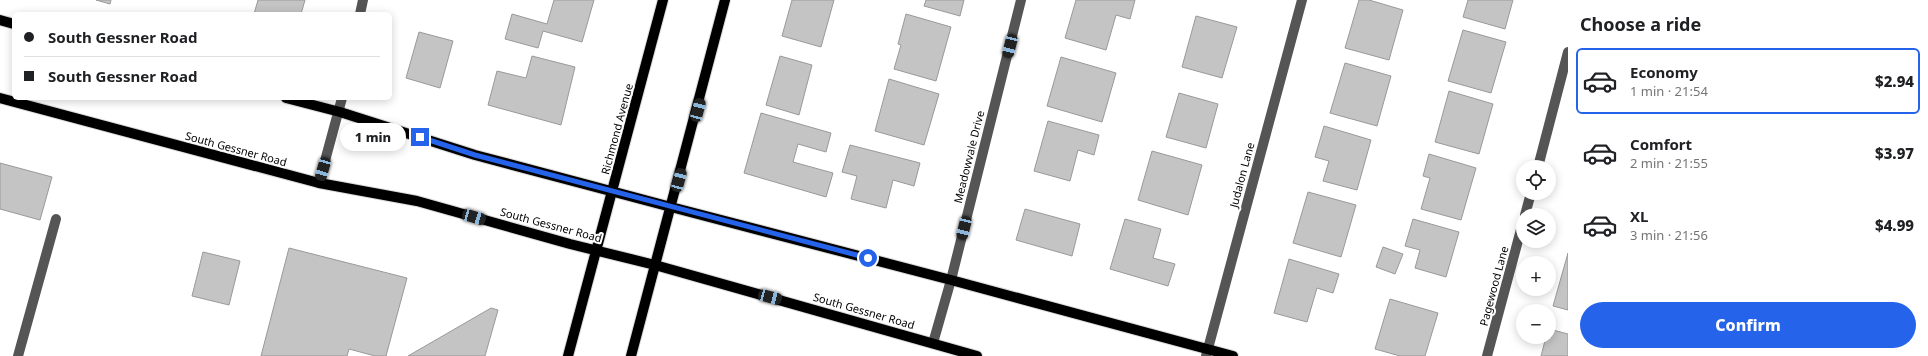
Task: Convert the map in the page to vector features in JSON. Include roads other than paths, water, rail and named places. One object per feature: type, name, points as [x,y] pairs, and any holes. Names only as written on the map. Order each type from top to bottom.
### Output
[{"type":"main road","name":"Richmond Avenue","points":[[568,356],[663,0]]},
{"type":"main road","points":[[631,356],[725,0]]},
{"type":"main road","points":[[0,20],[12,23]]},
{"type":"main road","name":"South Gessner Road","points":[[0,98],[319,183],[417,201],[655,265],[977,356]]},
{"type":"main road","points":[[294,100],[340,112],[475,155],[612,190],[671,208],[952,280],[1207,353],[1233,356]]},
{"type":"street","points":[[360,12],[362,0]]},
{"type":"street","name":"Meadowvale Drive","points":[[933,343],[952,280],[1021,0]]},
{"type":"street","name":"Judalon Lane","points":[[1207,353],[1302,0]]},
{"type":"street","points":[[1540,160],[1568,52]]},
{"type":"street","points":[[319,183],[340,112],[342,100]]},
{"type":"street","points":[[18,356],[56,219]]},
{"type":"street","name":"Pagewood Lane","points":[[1487,356],[1516,248]]}]
